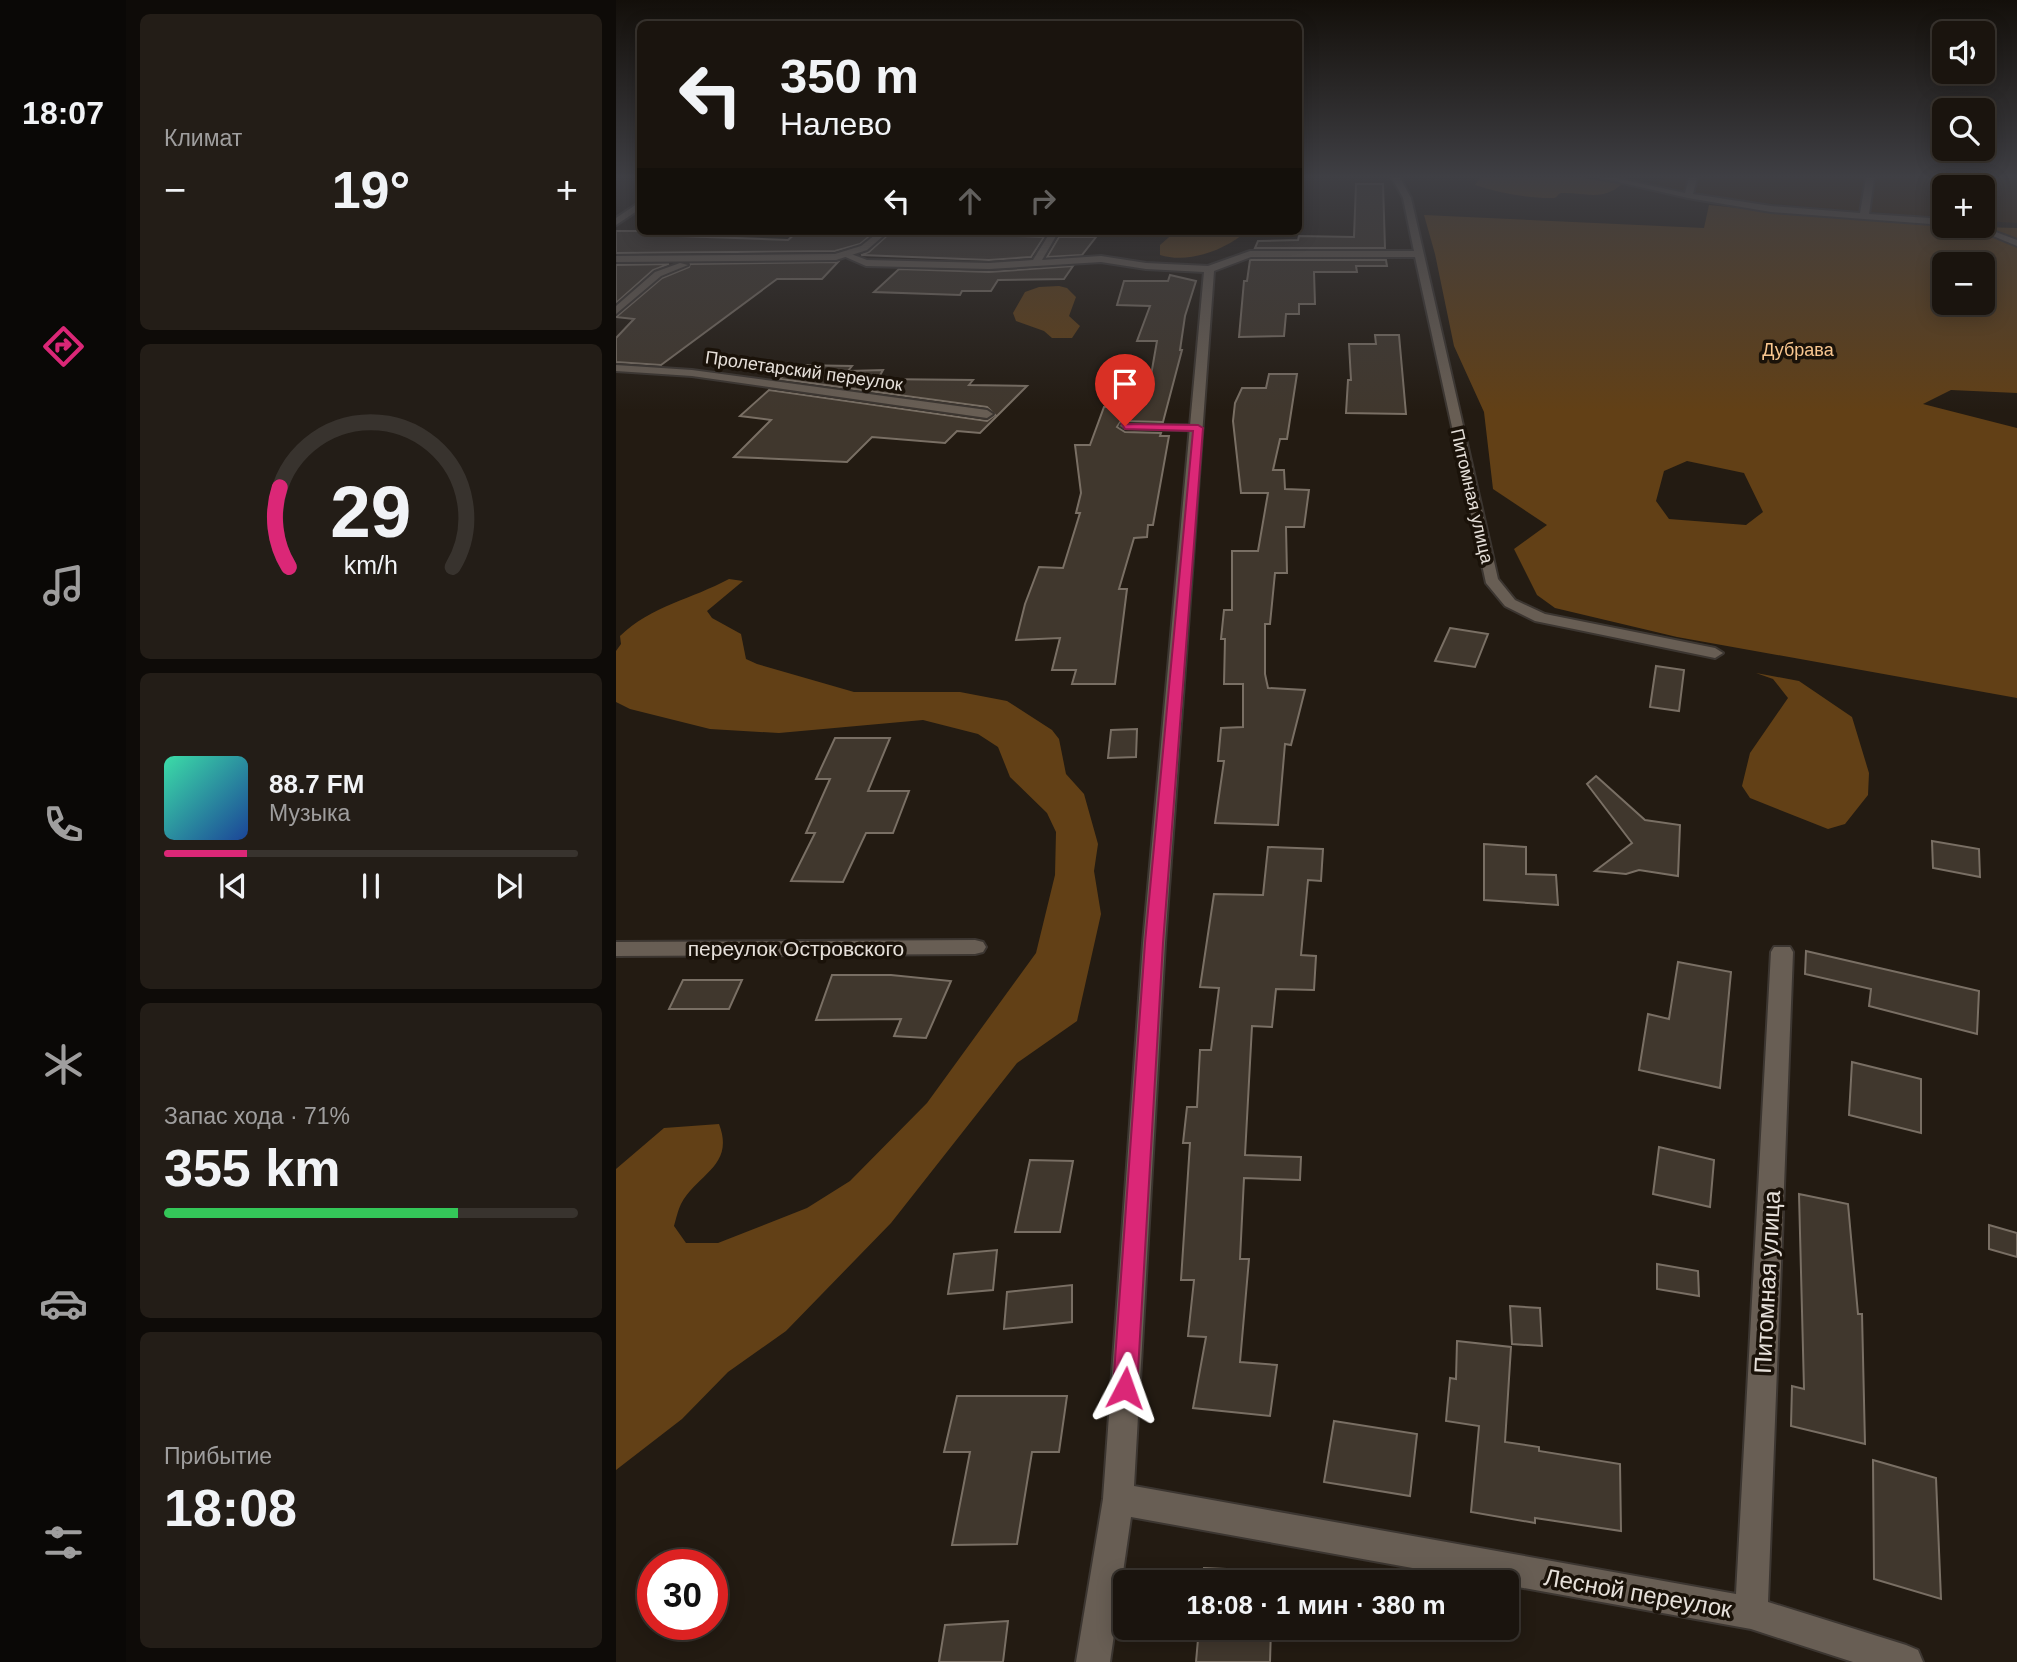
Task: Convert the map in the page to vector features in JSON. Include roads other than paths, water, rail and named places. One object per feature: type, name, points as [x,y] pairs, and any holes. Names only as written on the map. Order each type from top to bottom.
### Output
[{"type":"street","points":[[616,259],[828,256]]},
{"type":"street","points":[[847,256],[866,263],[989,265],[1037,260],[1101,259],[1146,266],[1209,269],[1246,256]]},
{"type":"street","points":[[1037,260],[1040,256]]},
{"type":"street","name":"Питомная улица","points":[[1417,256],[1456,428],[1482,528],[1491,580],[1510,603],[1540,618],[1715,653]]},
{"type":"street","points":[[616,311],[658,274],[687,264],[719,259]]},
{"type":"street","points":[[634,260],[657,265],[658,274]]},
{"type":"street","points":[[1093,1662],[1118,1499],[1153,957],[1209,269]]},
{"type":"street","name":"Пролетарский переулок","points":[[616,368],[692,373],[987,414]]},
{"type":"street","name":"переулок Островского","points":[[616,949],[975,947]]},
{"type":"street","name":"Питомная улица","points":[[1751,1613],[1783,952]]},
{"type":"street","name":"Лесной переулок","points":[[1118,1499],[1751,1613],[1906,1662]]},
{"type":"lane","points":[[1125,426],[1198,428]]},
{"type":"park label","name":"Дубрава","points":[[1798,350]]}]
